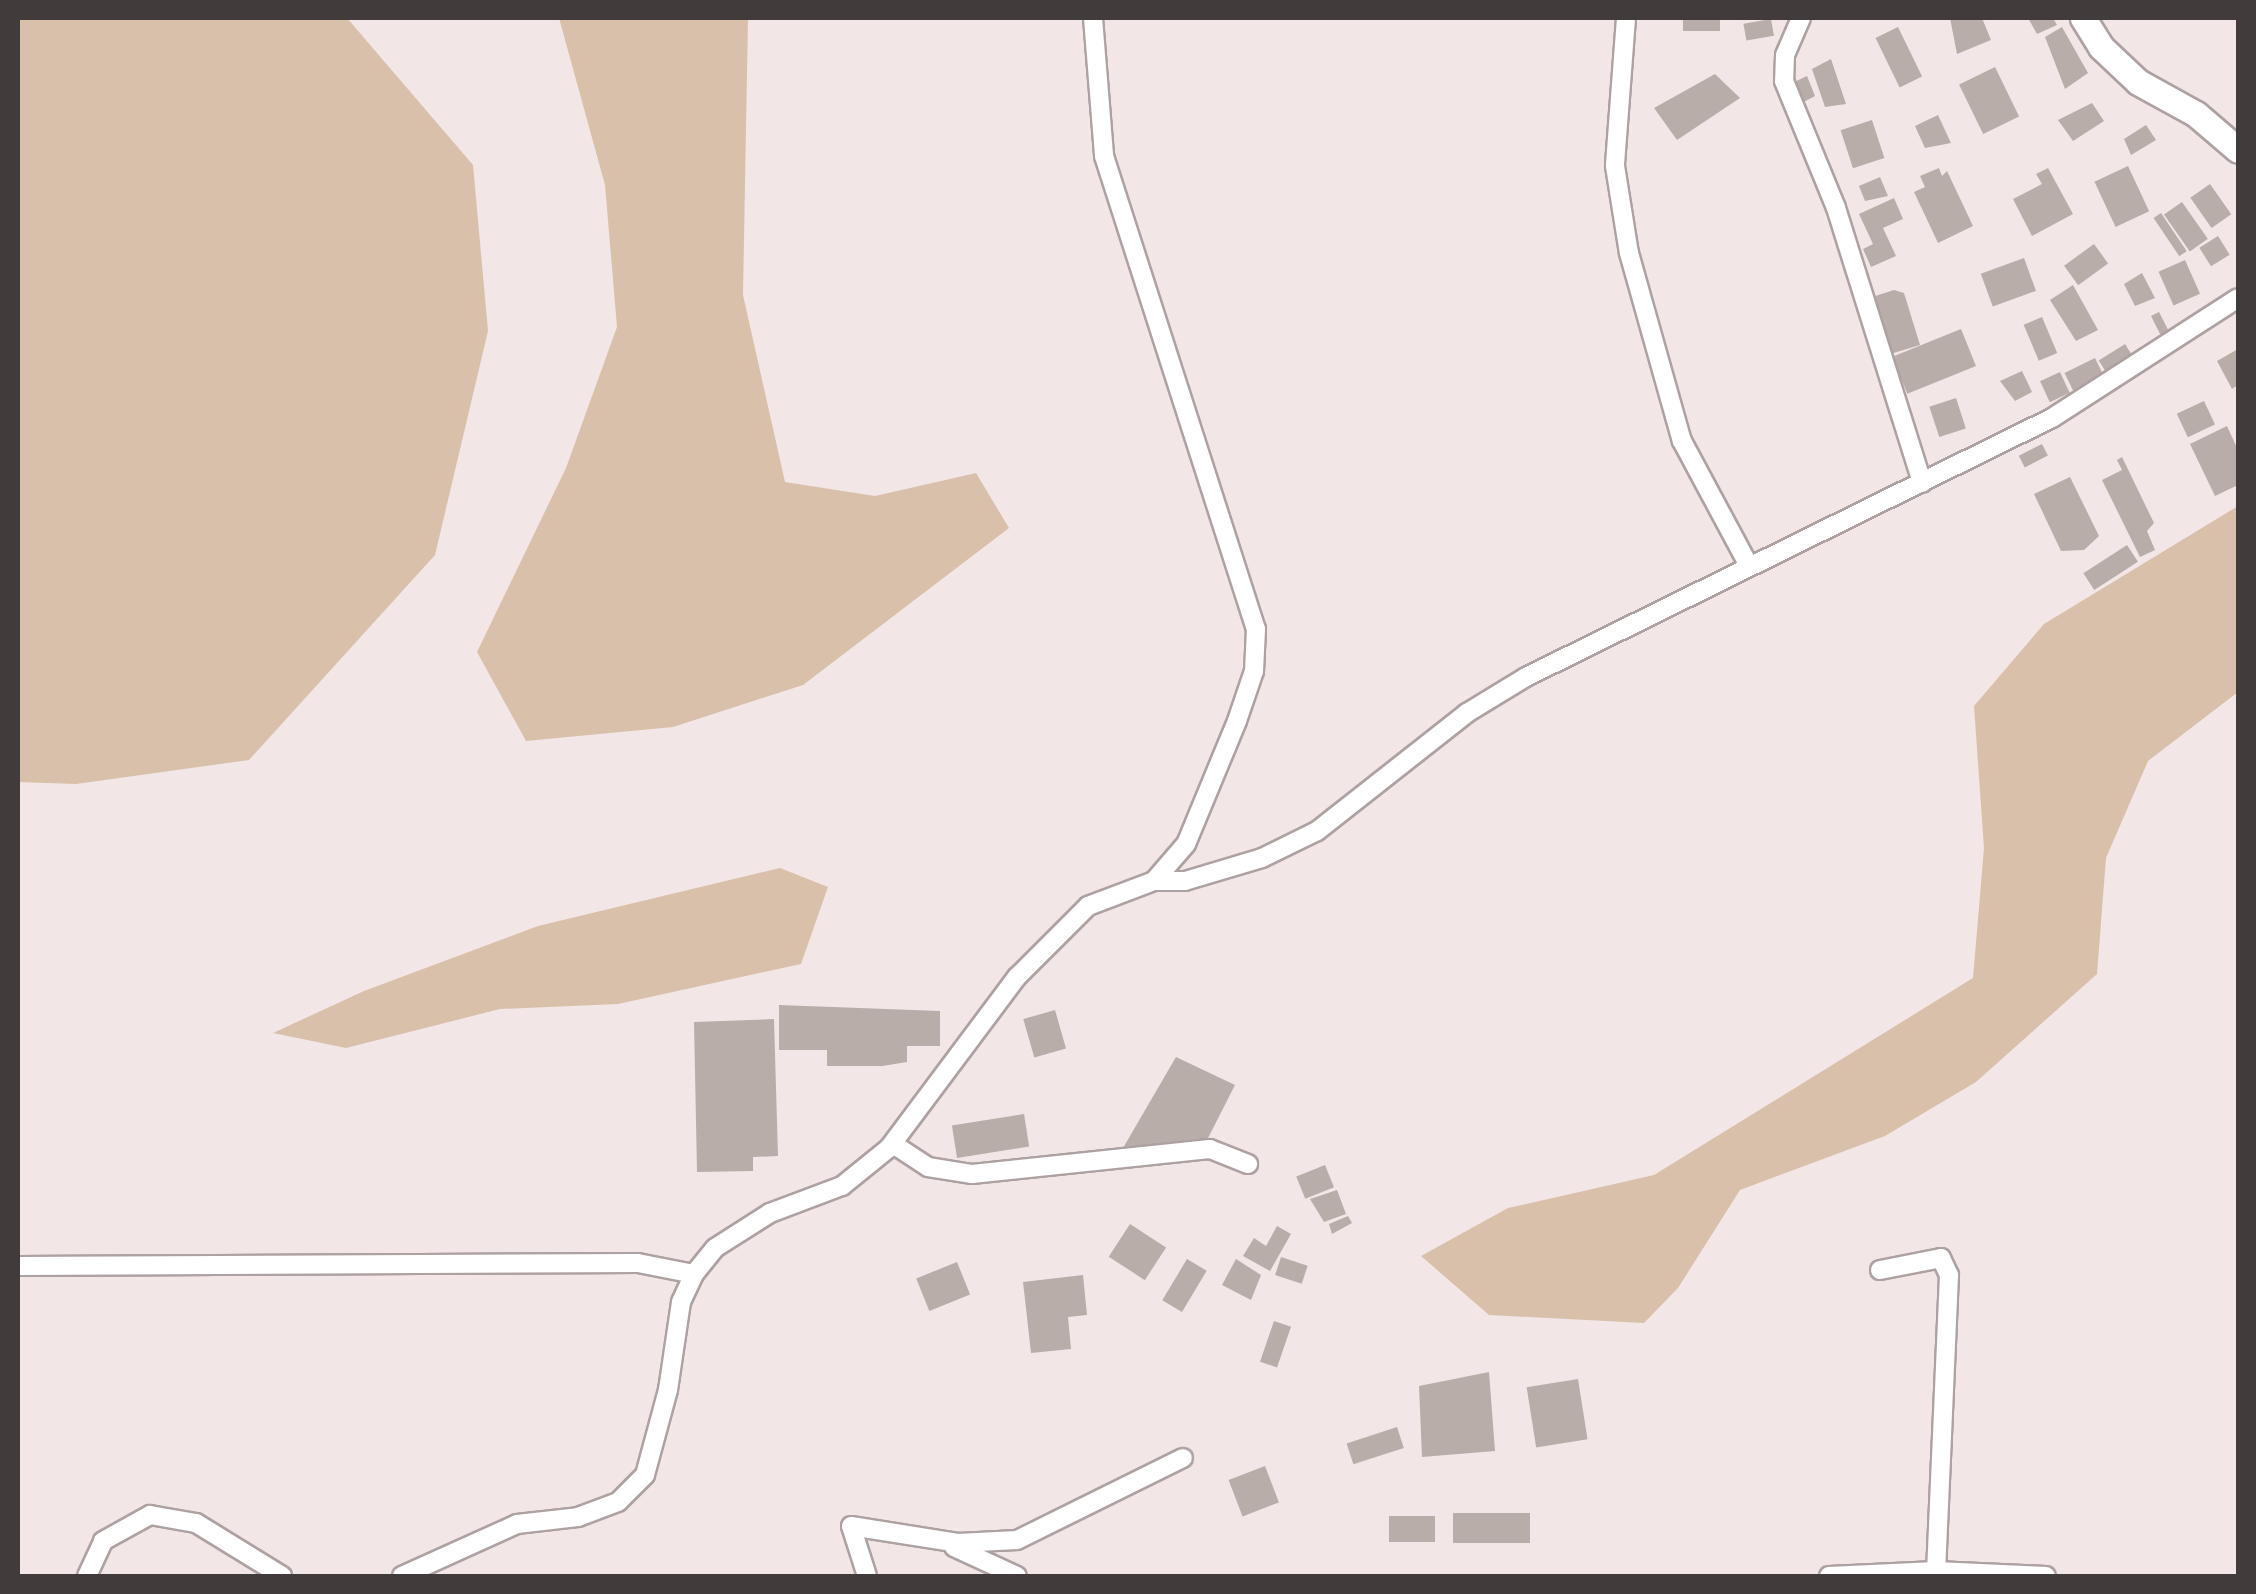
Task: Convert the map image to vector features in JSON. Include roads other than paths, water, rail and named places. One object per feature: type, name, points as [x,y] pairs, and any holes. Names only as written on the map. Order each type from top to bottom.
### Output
[{"type":"street","points":[[1093,18],[1104,156],[1140,282],[1256,629],[1254,671],[1236,721],[1186,844],[1154,882]]},
{"type":"street","points":[[1626,18],[1615,166],[1629,253],[1682,440],[1748,566]]},
{"type":"street","points":[[1801,18],[1785,55],[1784,81],[1836,208],[1922,483]]},
{"type":"street","points":[[2083,18],[2101,47],[2138,82],[2196,114],[2238,150]]},
{"type":"street","points":[[402,1576],[517,1524],[578,1517],[618,1502],[645,1475],[668,1390],[681,1302],[694,1274],[715,1248],[770,1213],[842,1186],[893,1144],[1056,933],[1088,906],[1154,882],[1185,881],[1262,858],[1318,832],[1466,713],[1748,566],[2052,418],[2238,298]]},
{"type":"street","points":[[893,1144],[928,1167],[972,1174],[1210,1149],[1248,1164]]},
{"type":"street","points":[[1880,1270],[1941,1258],[1950,1275],[1936,1571]]},
{"type":"street","points":[[18,1266],[638,1263],[694,1274]]},
{"type":"street","points":[[867,1576],[851,1526],[980,1545],[1036,1533],[1183,1458]]},
{"type":"street","points":[[86,1576],[103,1541],[150,1516],[196,1523],[282,1576]]},
{"type":"street","points":[[944,1542],[1017,1576]]},
{"type":"street","points":[[1829,1576],[1936,1571],[2046,1576]]}]
